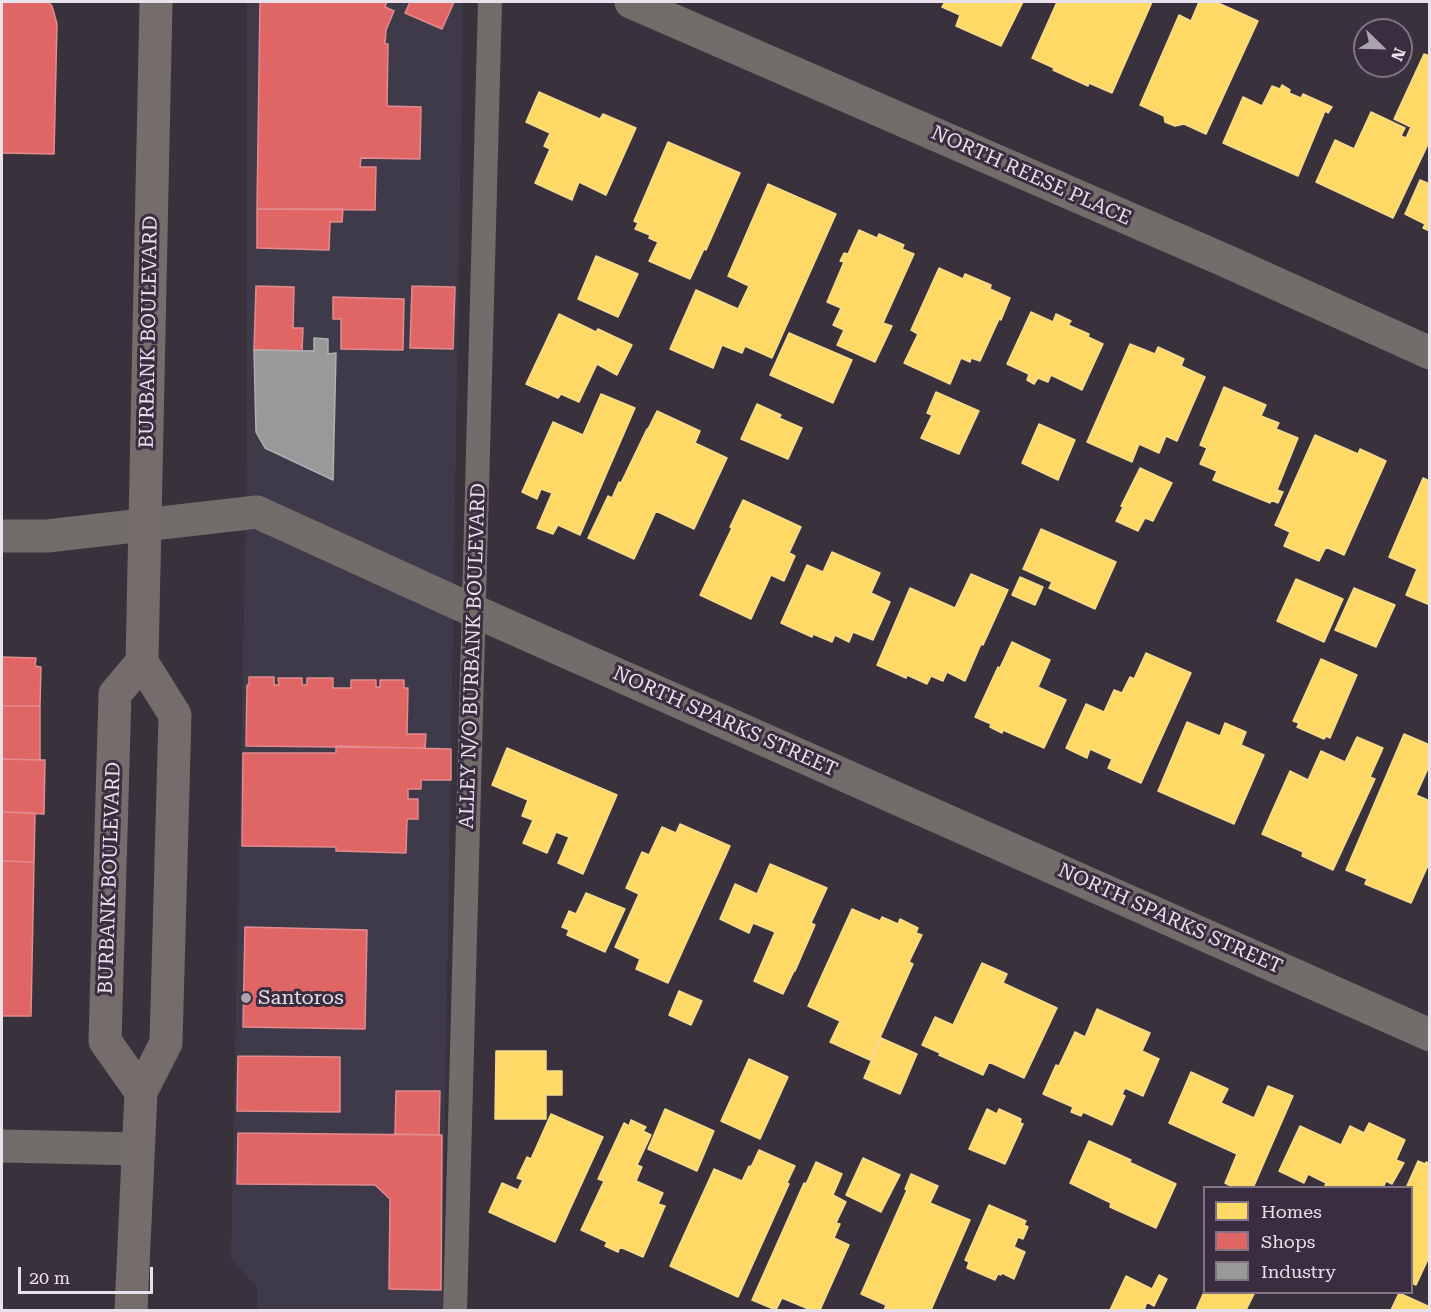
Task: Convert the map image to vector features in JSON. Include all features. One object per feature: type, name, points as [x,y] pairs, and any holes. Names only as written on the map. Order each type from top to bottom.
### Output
[{"type":"main road","name":"BURBANK BOULEVARD","points":[[141,1092],[105,1041],[115,694],[142,662],[156,2]]},
{"type":"main road","points":[[131,1311],[141,1092],[166,1043],[175,716],[142,662]]},
{"type":"street","name":"NORTH REESE PLACE","points":[[631,2],[1224,260],[1430,353]]},
{"type":"street","name":"NORTH SPARKS STREET","points":[[2,536],[47,536],[257,512],[474,611],[1430,1035]]},
{"type":"street","points":[[2,1146],[138,1149]]},
{"type":"lane","name":"ALLEY N/O BURBANK BOULEVARD","points":[[455,1311],[490,2]]},
{"type":"shaded area","points":[[247,2],[463,2],[442,1310],[257,1310],[257,1287],[231,1259],[247,458]]},
{"type":"building: Homes","points":[[945,2],[1023,2],[1001,46],[956,26],[960,15],[942,7]]},
{"type":"building: Homes","points":[[1057,2],[1152,2],[1112,93],[1089,83],[1088,86],[1032,58]]},
{"type":"building: Homes","points":[[1199,2],[1216,2],[1258,21],[1206,134],[1184,124],[1175,126],[1165,122],[1164,116],[1140,105],[1179,15],[1191,21]]},
{"type":"building: Homes","points":[[1424,54],[1430,56],[1430,140],[1393,218],[1316,182],[1335,140],[1354,149],[1371,112],[1405,128],[1401,136],[1406,138],[1411,127],[1394,119]]},
{"type":"building: Homes","points":[[1282,85],[1290,90],[1289,93],[1301,98],[1303,94],[1332,107],[1328,113],[1325,111],[1298,176],[1223,143],[1243,97],[1262,106],[1272,86],[1280,89]]},
{"type":"building: Homes","points":[[539,92],[600,119],[603,114],[636,128],[606,195],[579,182],[572,200],[535,183],[550,149],[544,146],[550,133],[526,122]]},
{"type":"building: Homes","points":[[668,142],[740,173],[706,250],[704,249],[690,279],[649,261],[658,242],[649,238],[650,235],[635,229],[638,223],[634,221]]},
{"type":"building: Homes","points":[[1420,180],[1430,184],[1430,231],[1423,228],[1425,224],[1405,214]]},
{"type":"building: Homes","points":[[768,184],[836,214],[772,358],[745,346],[742,353],[722,345],[713,368],[670,349],[696,290],[738,309],[749,286],[728,276]]},
{"type":"building: Homes","points":[[859,230],[877,238],[879,234],[904,245],[902,249],[914,254],[883,323],[892,326],[875,362],[837,345],[844,330],[833,325],[841,308],[827,302],[844,262],[840,261],[844,253],[848,254]]},
{"type":"building: Homes","points":[[596,256],[638,274],[618,317],[578,299]]},
{"type":"building: Homes","points":[[939,268],[963,279],[965,274],[991,285],[990,289],[1010,298],[980,361],[971,358],[970,362],[961,358],[950,384],[904,363],[918,334],[911,330]]},
{"type":"building: Homes","points":[[1031,312],[1053,322],[1056,314],[1071,321],[1068,325],[1089,334],[1088,337],[1103,344],[1082,390],[1051,375],[1048,382],[1038,378],[1034,384],[1027,380],[1029,374],[1007,364]]},
{"type":"building: Homes","points":[[559,314],[596,332],[598,329],[632,345],[617,375],[597,364],[579,402],[561,394],[558,398],[526,384]]},
{"type":"building: Homes","points":[[789,333],[852,360],[833,403],[770,375]]},
{"type":"building: Homes","points":[[1130,344],[1155,354],[1158,347],[1184,359],[1181,366],[1205,377],[1177,441],[1166,436],[1159,453],[1139,444],[1132,462],[1087,442]]},
{"type":"building: Homes","points":[[1224,387],[1266,405],[1261,416],[1279,423],[1276,429],[1298,438],[1277,490],[1283,492],[1278,503],[1271,500],[1270,503],[1213,480],[1217,471],[1200,464],[1207,448],[1200,445]]},
{"type":"building: Homes","points":[[936,392],[979,411],[959,454],[921,438],[932,415],[927,413]]},
{"type":"building: Homes","points":[[601,394],[635,408],[580,535],[558,525],[553,534],[537,528],[552,493],[541,489],[537,499],[522,492],[553,422],[583,435]]},
{"type":"building: Homes","points":[[757,404],[781,415],[779,418],[802,428],[788,459],[741,439]]},
{"type":"building: Homes","points":[[657,411],[700,431],[695,443],[727,458],[694,529],[656,511],[634,559],[588,538],[608,496],[612,498],[619,482],[621,483]]},
{"type":"building: Homes","points":[[1039,424],[1075,440],[1058,480],[1022,463]]},
{"type":"building: Homes","points":[[1315,435],[1358,454],[1360,449],[1386,461],[1344,555],[1326,547],[1319,561],[1284,546],[1290,532],[1275,525]]},
{"type":"building: Homes","points":[[1140,468],[1172,483],[1153,521],[1145,518],[1138,531],[1116,521]]},
{"type":"building: Homes","points":[[1423,478],[1430,481],[1430,605],[1406,595],[1417,569],[1389,557]]},
{"type":"building: Homes","points":[[743,500],[801,527],[789,553],[795,556],[784,581],[771,575],[751,619],[700,595]]},
{"type":"building: Homes","points":[[1041,529],[1116,562],[1095,609],[1049,588],[1052,582],[1023,569]]},
{"type":"building: Homes","points":[[832,552],[880,573],[871,593],[890,602],[873,640],[853,632],[849,642],[835,635],[832,642],[813,634],[812,637],[781,623],[807,565],[823,572]]},
{"type":"building: Homes","points":[[971,574],[1008,590],[965,681],[947,672],[943,681],[931,676],[927,684],[907,675],[906,678],[877,665],[910,588],[955,608]]},
{"type":"building: Homes","points":[[1020,577],[1043,587],[1035,605],[1012,595]]},
{"type":"building: Homes","points":[[1296,579],[1343,599],[1324,642],[1277,621]]},
{"type":"building: Homes","points":[[1354,588],[1395,605],[1376,647],[1335,630]]},
{"type":"building: Homes","points":[[1012,642],[1050,660],[1038,687],[1066,700],[1044,748],[1003,730],[1002,733],[990,727],[991,724],[975,717]]},
{"type":"building: Homes","points":[[1146,653],[1191,673],[1141,783],[1108,768],[1112,759],[1090,749],[1087,758],[1066,748],[1086,704],[1104,712],[1114,690],[1122,693],[1130,677],[1134,679]]},
{"type":"building: Homes","points":[[1321,659],[1357,675],[1330,738],[1326,736],[1324,739],[1297,727],[1299,723],[1293,721]]},
{"type":"building: Homes","points":[[1187,722],[1220,736],[1225,723],[1246,732],[1241,745],[1264,755],[1234,824],[1158,791]]},
{"type":"building: Homes","points":[[1404,734],[1430,745],[1430,764],[1416,795],[1430,801],[1430,861],[1411,903],[1365,884],[1367,879],[1346,870]]},
{"type":"building: Homes","points":[[1357,737],[1383,748],[1370,777],[1375,779],[1333,870],[1302,856],[1303,852],[1262,834],[1290,771],[1308,780],[1321,751],[1345,762]]},
{"type":"building: Homes","points":[[507,748],[617,795],[583,874],[558,863],[569,837],[556,832],[547,853],[523,843],[533,820],[522,816],[528,800],[492,785]]},
{"type":"building: Homes","points":[[680,824],[730,846],[668,983],[636,969],[640,959],[615,947],[639,894],[626,888],[642,852],[649,855],[662,827],[676,833]]},
{"type":"building: Homes","points":[[770,864],[827,888],[811,923],[815,925],[783,994],[754,981],[775,932],[753,923],[749,933],[720,919],[735,884],[757,894]]},
{"type":"building: Homes","points":[[586,893],[625,909],[605,952],[567,935],[569,930],[562,927],[569,911],[576,914]]},
{"type":"building: Homes","points":[[852,909],[880,921],[882,917],[898,924],[900,919],[918,928],[916,933],[922,935],[909,962],[913,964],[870,1060],[830,1042],[840,1021],[808,1006]]},
{"type":"building: Homes","points":[[982,963],[1007,974],[1003,983],[1057,1008],[1024,1078],[989,1062],[983,1075],[922,1045],[935,1017],[953,1025]]},
{"type":"building: Homes","points":[[679,991],[702,1001],[691,1025],[669,1015]]},
{"type":"building: Homes","points":[[1097,1009],[1150,1033],[1142,1051],[1159,1059],[1143,1096],[1125,1088],[1122,1094],[1125,1096],[1112,1125],[1083,1112],[1081,1116],[1071,1112],[1073,1107],[1043,1094],[1075,1032],[1085,1037]]},
{"type":"building: Homes","points":[[881,1038],[917,1054],[900,1094],[864,1078]]},
{"type":"building: Homes","points":[[496,1051],[546,1051],[546,1071],[562,1071],[562,1095],[546,1095],[546,1119],[495,1119]]},
{"type":"building: Homes","points":[[749,1059],[788,1077],[760,1139],[721,1121]]},
{"type":"building: Homes","points":[[1191,1072],[1228,1089],[1221,1103],[1254,1118],[1268,1086],[1293,1096],[1254,1186],[1231,1186],[1225,1183],[1237,1154],[1169,1123]]},
{"type":"building: Homes","points":[[665,1109],[714,1131],[697,1171],[648,1149]]},
{"type":"building: Homes","points":[[987,1109],[997,1114],[999,1109],[1021,1119],[1020,1123],[1023,1124],[1005,1164],[969,1149]]},
{"type":"building: Homes","points":[[551,1114],[603,1137],[555,1242],[489,1212],[502,1183],[518,1190],[523,1180],[517,1178],[527,1157],[531,1159]]},
{"type":"building: Homes","points":[[631,1120],[646,1127],[643,1131],[651,1135],[637,1165],[642,1167],[636,1181],[663,1193],[658,1204],[665,1206],[643,1257],[620,1247],[618,1252],[605,1246],[607,1242],[581,1230],[604,1181],[598,1179],[624,1123],[629,1126]]},
{"type":"building: Homes","points":[[1369,1123],[1405,1140],[1396,1160],[1404,1163],[1392,1184],[1386,1181],[1384,1186],[1325,1186],[1326,1183],[1308,1174],[1304,1183],[1279,1171],[1300,1126],[1341,1145],[1350,1126],[1364,1133]]},
{"type":"building: Homes","points":[[1089,1141],[1176,1184],[1156,1228],[1110,1207],[1111,1203],[1070,1183]]},
{"type":"building: Homes","points":[[759,1150],[795,1166],[738,1297],[670,1266],[714,1169],[742,1181]]},
{"type":"building: Homes","points":[[863,1158],[900,1175],[881,1212],[846,1195]]},
{"type":"building: Homes","points":[[1418,1161],[1430,1164],[1430,1255],[1416,1285],[1413,1284],[1413,1186],[1407,1186]]},
{"type":"building: Homes","points":[[816,1162],[842,1174],[833,1195],[846,1202],[836,1223],[840,1224],[834,1238],[849,1245],[820,1310],[811,1310],[782,1298],[776,1310],[752,1300],[804,1183],[806,1184]]},
{"type":"building: Homes","points":[[911,1174],[938,1186],[930,1203],[970,1220],[931,1310],[884,1310],[886,1305],[861,1294],[907,1190],[905,1189]]},
{"type":"building: Homes","points":[[989,1205],[1026,1221],[1024,1225],[1028,1227],[1023,1239],[1018,1237],[1014,1247],[1025,1252],[1014,1279],[1002,1273],[998,1274],[995,1280],[967,1268],[969,1262],[965,1260]]},
{"type":"building: Homes","points":[[1159,1275],[1167,1279],[1154,1306],[1147,1302],[1144,1310],[1110,1310],[1126,1276],[1152,1289]]},
{"type":"building: Homes","points":[[1203,1294],[1254,1294],[1246,1310],[1196,1310]]},
{"type":"building: Homes","points":[[1399,1294],[1430,1307],[1430,1310],[1391,1310]]},
{"type":"building: Shops","points":[[2,2],[48,2],[52,6],[57,24],[54,154],[2,153]]},
{"type":"building: Shops","points":[[260,2],[387,2],[385,7],[394,11],[386,30],[385,44],[388,44],[387,106],[421,107],[420,159],[361,158],[360,167],[376,167],[375,210],[257,209]]},
{"type":"building: Shops","points":[[410,2],[454,2],[442,29],[405,13]]},
{"type":"building: Shops","points":[[257,209],[343,209],[342,222],[330,222],[329,250],[257,248]]},
{"type":"building: Shops","points":[[256,286],[294,287],[293,328],[303,328],[302,351],[254,350]]},
{"type":"building: Shops","points":[[412,286],[455,287],[453,349],[410,348]]},
{"type":"building: Shops","points":[[333,297],[404,299],[403,350],[341,349],[341,319],[333,319]]},
{"type":"building: Shops","points":[[2,657],[36,658],[35,666],[41,667],[40,706],[2,706]]},
{"type":"building: Shops","points":[[249,677],[274,677],[274,685],[279,685],[278,678],[302,678],[302,685],[307,685],[307,678],[333,678],[333,688],[351,688],[351,680],[376,680],[376,687],[380,687],[380,680],[404,680],[404,688],[408,688],[407,734],[426,734],[425,748],[246,746]]},
{"type":"building: Shops","points":[[2,706],[40,706],[40,760],[2,759]]},
{"type":"building: Shops","points":[[336,746],[451,749],[451,780],[421,780],[421,789],[408,789],[408,799],[418,799],[418,819],[407,819],[406,853],[336,851],[336,847],[242,846],[243,753],[336,753]]},
{"type":"building: Shops","points":[[2,759],[45,760],[44,814],[2,812]]},
{"type":"building: Shops","points":[[2,812],[35,813],[34,862],[2,861]]},
{"type":"building: Shops","points":[[2,861],[34,862],[31,1016],[2,1016]]},
{"type":"building: Shops","points":[[245,927],[367,930],[365,1029],[243,1027]]},
{"type":"building: Shops","points":[[238,1056],[340,1057],[340,1112],[237,1111]]},
{"type":"building: Shops","points":[[396,1091],[440,1091],[439,1135],[395,1134]]},
{"type":"building: Shops","points":[[238,1133],[442,1135],[441,1290],[389,1289],[390,1199],[375,1185],[237,1184]]},
{"type":"building: Industry","points":[[314,338],[328,339],[328,354],[336,353],[333,480],[265,448],[256,432],[254,350],[314,351]]},
{"type":"place","name":"Santoros","points":[[246,998]]}]
